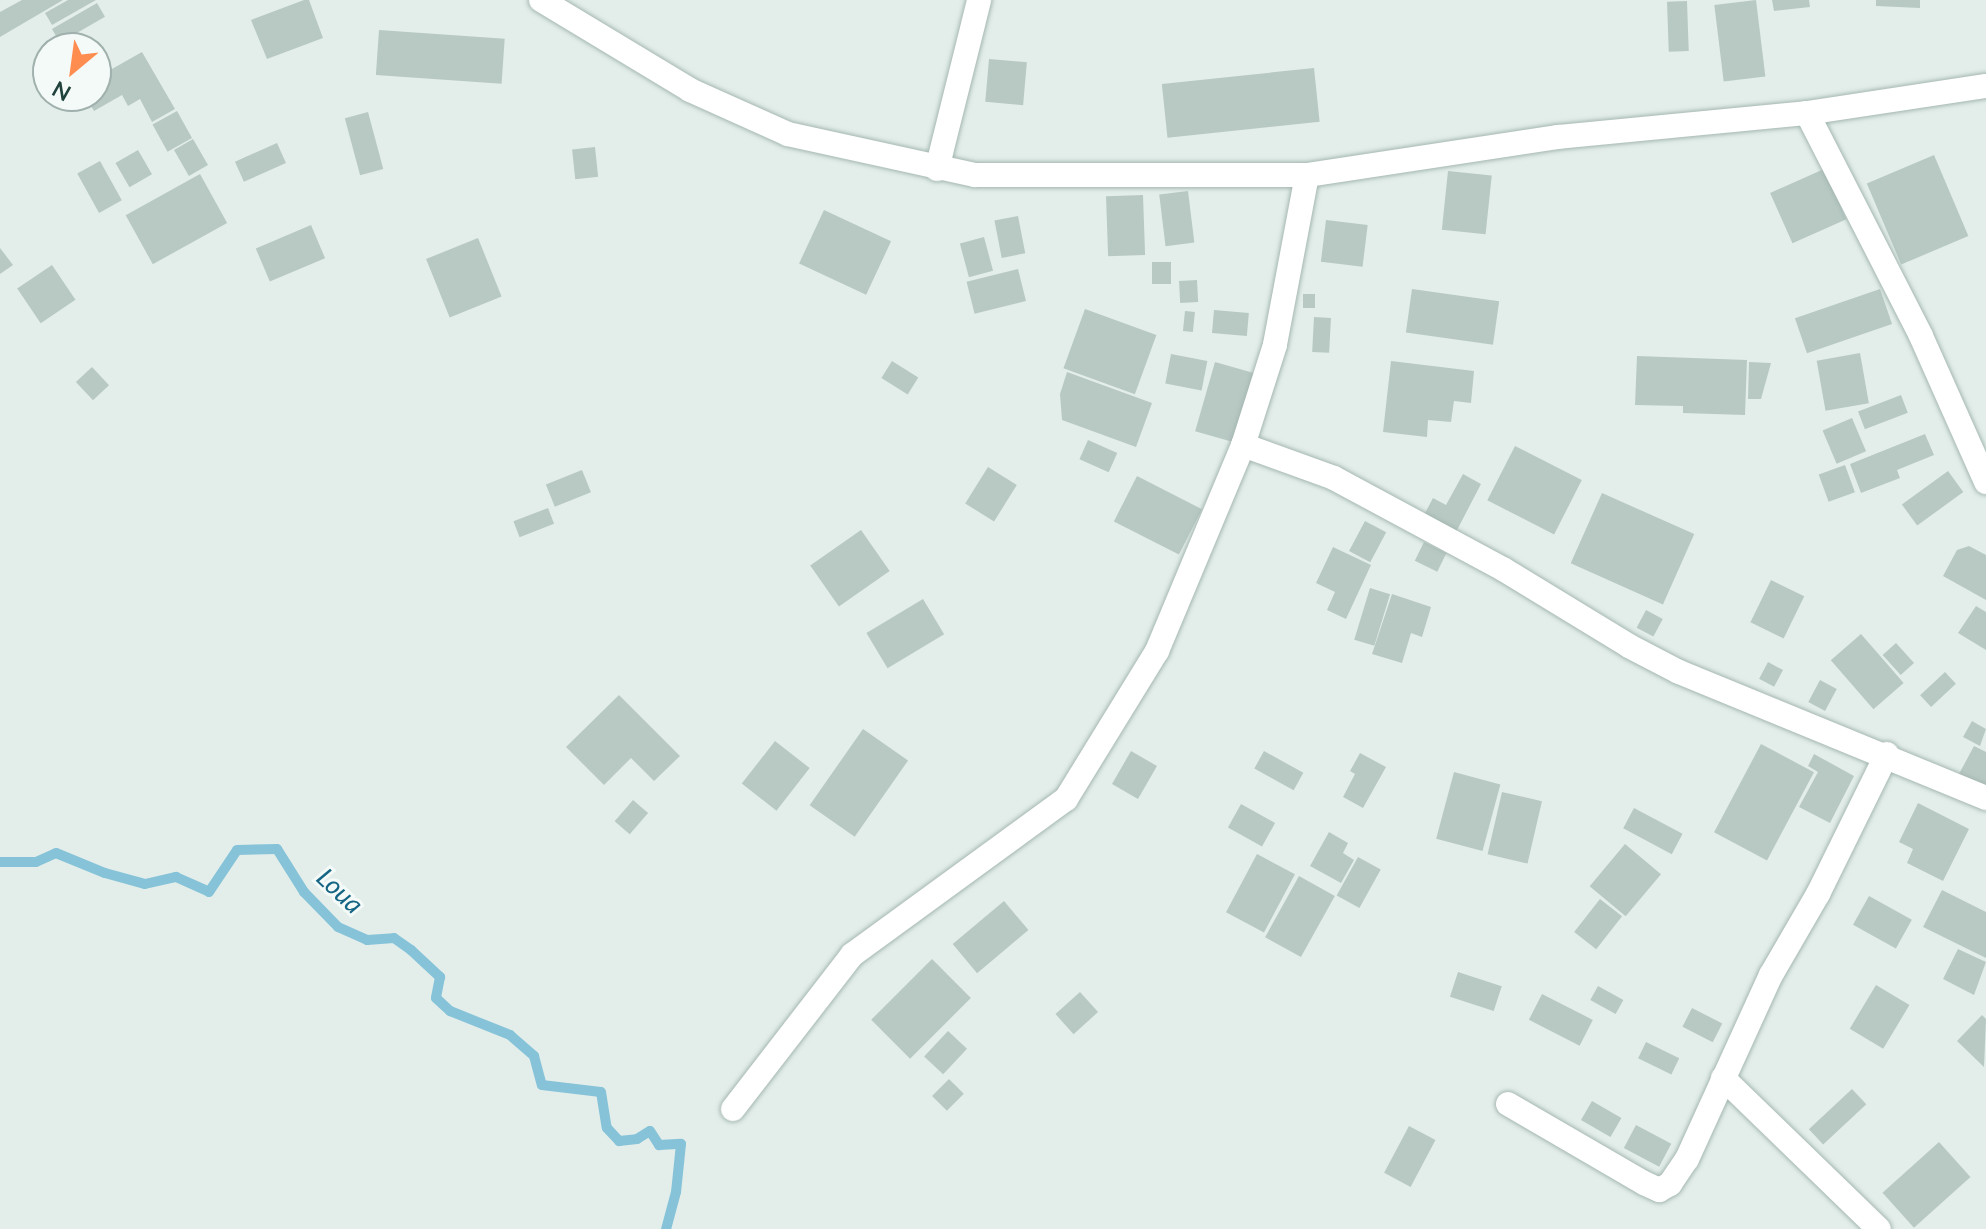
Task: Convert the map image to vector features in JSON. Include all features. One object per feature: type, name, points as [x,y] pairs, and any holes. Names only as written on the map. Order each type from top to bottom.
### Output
[{"type":"street","points":[[541,0],[690,90],[788,134],[975,175],[1307,175],[1558,137],[1807,113],[1986,86]]},
{"type":"street","points":[[937,169],[979,0]]},
{"type":"street","points":[[1807,113],[1921,336],[1986,482]]},
{"type":"street","points":[[733,1109],[852,955],[1066,799],[1157,651],[1243,445],[1275,345],[1307,175]]},
{"type":"street","points":[[1243,445],[1334,478],[1503,569],[1629,646],[1679,672],[1887,754],[1986,798]]},
{"type":"street","points":[[1508,1104],[1659,1190],[1670,1184],[1687,1159],[1771,975],[1818,894],[1887,754]]},
{"type":"street","points":[[1723,1078],[1879,1229]]},
{"type":"building","points":[[22,0],[63,0],[0,37],[0,12]]},
{"type":"building","points":[[68,0],[96,0],[52,25],[45,13]]},
{"type":"building","points":[[309,0],[323,38],[267,59],[251,20]]},
{"type":"building","points":[[1756,0],[1765,76],[1724,82],[1714,5]]},
{"type":"building","points":[[1772,0],[1809,0],[1810,7],[1774,11]]},
{"type":"building","points":[[1876,0],[1920,0],[1920,8],[1876,6]]},
{"type":"building","points":[[1687,1],[1689,51],[1669,52],[1667,2]]},
{"type":"building","points":[[97,3],[105,17],[79,32],[54,32],[52,29]]},
{"type":"building","points":[[379,30],[505,39],[502,84],[376,75]]},
{"type":"building","points":[[142,52],[175,109],[152,122],[140,99],[128,106],[122,95],[112,101],[112,69]]},
{"type":"building","points":[[989,59],[1027,62],[1023,105],[985,102]]},
{"type":"building","points":[[1314,68],[1320,122],[1167,138],[1162,84]]},
{"type":"building","points":[[177,111],[192,138],[168,152],[153,125]]},
{"type":"building","points":[[368,112],[383,169],[360,175],[345,118]]},
{"type":"building","points":[[193,139],[208,165],[189,176],[174,150]]},
{"type":"building","points":[[277,143],[286,163],[244,182],[235,162]]},
{"type":"building","points":[[595,147],[598,177],[575,179],[572,149]]},
{"type":"building","points":[[138,150],[152,174],[129,187],[115,163]]},
{"type":"building","points":[[1934,155],[1968,236],[1901,265],[1867,184]]},
{"type":"building","points":[[100,161],[122,200],[99,213],[77,174]]},
{"type":"building","points":[[1824,169],[1846,219],[1792,243],[1770,193]]},
{"type":"building","points":[[1448,171],[1492,176],[1486,234],[1442,230]]},
{"type":"building","points":[[200,174],[227,223],[153,264],[126,215]]},
{"type":"building","points":[[1188,191],[1194,243],[1166,246],[1159,195]]},
{"type":"building","points":[[1143,195],[1145,255],[1108,256],[1106,196]]},
{"type":"building","points":[[824,210],[891,241],[866,295],[799,263]]},
{"type":"building","points":[[1018,216],[1025,253],[1002,258],[994,221]]},
{"type":"building","points":[[1326,220],[1368,225],[1363,267],[1321,262]]},
{"type":"building","points":[[311,225],[325,258],[270,282],[256,248]]},
{"type":"building","points":[[984,237],[993,271],[969,277],[960,243]]},
{"type":"building","points":[[478,238],[502,296],[450,317],[426,259]]},
{"type":"building","points":[[0,248],[13,265],[0,274]]},
{"type":"building","points":[[1152,262],[1171,262],[1171,284],[1152,284]]},
{"type":"building","points":[[52,265],[75,300],[41,323],[17,288]]},
{"type":"building","points":[[1018,269],[1026,301],[975,314],[967,282]]},
{"type":"building","points":[[1197,280],[1198,302],[1180,303],[1179,281]]},
{"type":"building","points":[[1412,289],[1499,301],[1493,345],[1406,333]]},
{"type":"building","points":[[1880,289],[1892,324],[1807,353],[1795,318]]},
{"type":"building","points":[[1303,294],[1315,294],[1315,308],[1303,308]]},
{"type":"building","points":[[1085,309],[1156,335],[1135,394],[1063,368]]},
{"type":"building","points":[[1214,310],[1249,313],[1247,336],[1212,333]]},
{"type":"building","points":[[1185,311],[1195,312],[1193,332],[1183,331]]},
{"type":"building","points":[[1314,317],[1331,318],[1329,353],[1312,352]]},
{"type":"building","points":[[1860,353],[1869,403],[1826,411],[1817,361]]},
{"type":"building","points":[[1171,354],[1207,361],[1202,391],[1165,383]]},
{"type":"building","points":[[1637,356],[1747,360],[1745,415],[1683,413],[1683,406],[1635,405]]},
{"type":"building","points":[[892,361],[918,377],[908,394],[881,378]]},
{"type":"building","points":[[1391,361],[1474,371],[1471,403],[1454,401],[1451,422],[1428,420],[1427,437],[1383,432]]},
{"type":"building","points":[[1215,362],[1256,374],[1236,443],[1195,431]]},
{"type":"building","points":[[1749,362],[1771,363],[1761,399],[1748,399]]},
{"type":"building","points":[[92,367],[109,385],[93,400],[76,382]]},
{"type":"building","points":[[1067,372],[1152,403],[1136,447],[1062,420],[1060,394]]},
{"type":"building","points":[[1901,395],[1908,413],[1865,429],[1858,411]]},
{"type":"building","points":[[1852,418],[1866,451],[1837,464],[1823,431]]},
{"type":"building","points":[[1925,434],[1934,455],[1897,470],[1900,478],[1861,493],[1850,464]]},
{"type":"building","points":[[1088,440],[1117,453],[1109,472],[1079,459]]},
{"type":"building","points":[[1515,446],[1582,480],[1554,534],[1487,500]]},
{"type":"building","points":[[1845,465],[1855,492],[1829,502],[1819,475]]},
{"type":"building","points":[[988,467],[1017,485],[994,521],[965,503]]},
{"type":"building","points":[[582,470],[591,492],[555,507],[546,485]]},
{"type":"building","points":[[1948,471],[1963,492],[1917,526],[1902,505]]},
{"type":"building","points":[[1463,474],[1481,484],[1455,534],[1423,517],[1433,498],[1446,505]]},
{"type":"building","points":[[1137,476],[1202,509],[1179,555],[1114,521]]},
{"type":"building","points":[[1602,493],[1694,534],[1663,604],[1571,563]]},
{"type":"building","points":[[548,508],[554,524],[520,537],[513,521]]},
{"type":"building","points":[[1365,521],[1386,532],[1370,562],[1349,551]]},
{"type":"building","points":[[861,530],[890,571],[839,607],[810,566]]},
{"type":"building","points":[[1424,542],[1446,553],[1437,572],[1415,561]]},
{"type":"building","points":[[1969,546],[1986,555],[1986,600],[1943,576],[1957,550]]},
{"type":"building","points":[[1333,547],[1371,565],[1346,619],[1327,610],[1335,592],[1316,583]]},
{"type":"building","points":[[1771,580],[1804,596],[1784,638],[1750,622]]},
{"type":"building","points":[[1370,588],[1390,594],[1374,646],[1354,640]]},
{"type":"building","points":[[1392,594],[1431,607],[1422,637],[1411,633],[1402,663],[1372,654]]},
{"type":"building","points":[[923,599],[944,634],[888,668],[866,633]]},
{"type":"building","points":[[1976,606],[1986,612],[1986,650],[1958,633]]},
{"type":"building","points":[[1646,610],[1663,619],[1653,637],[1637,628]]},
{"type":"building","points":[[1861,634],[1904,683],[1873,709],[1831,660]]},
{"type":"building","points":[[1896,643],[1914,663],[1901,675],[1883,655]]},
{"type":"building","points":[[1768,662],[1783,670],[1774,687],[1759,679]]},
{"type":"building","points":[[1945,672],[1956,684],[1931,707],[1920,695]]},
{"type":"building","points":[[1820,680],[1837,689],[1825,711],[1808,702]]},
{"type":"building","points":[[619,695],[680,756],[654,781],[631,758],[604,785],[566,747]]},
{"type":"building","points":[[1972,721],[1986,729],[1980,746],[1963,737]]},
{"type":"building","points":[[863,729],[908,761],[855,837],[810,805]]},
{"type":"building","points":[[775,741],[810,768],[776,811],[742,784]]},
{"type":"building","points":[[1761,744],[1814,772],[1767,860],[1714,832]]},
{"type":"building","points":[[1974,746],[1986,752],[1986,788],[1959,774]]},
{"type":"building","points":[[1131,751],[1157,766],[1138,799],[1112,784]]},
{"type":"building","points":[[1264,751],[1303,773],[1294,790],[1254,768]]},
{"type":"building","points":[[1360,753],[1386,767],[1363,808],[1343,797],[1355,774],[1350,771]]},
{"type":"building","points":[[1814,754],[1854,776],[1830,823],[1799,807],[1818,772],[1808,766]]},
{"type":"building","points":[[1454,772],[1500,784],[1483,851],[1436,839]]},
{"type":"building","points":[[1502,792],[1542,801],[1528,864],[1488,854]]},
{"type":"building","points":[[633,800],[648,813],[630,834],[615,821]]},
{"type":"building","points":[[1918,803],[1969,829],[1943,881],[1907,863],[1913,849],[1899,842]]},
{"type":"building","points":[[1241,804],[1275,823],[1262,847],[1228,828]]},
{"type":"building","points":[[1634,808],[1683,834],[1672,854],[1623,828]]},
{"type":"building","points":[[1329,832],[1348,843],[1343,853],[1354,860],[1341,883],[1310,866]]},
{"type":"building","points":[[1625,844],[1661,874],[1626,916],[1590,886]]},
{"type":"building","points":[[1257,854],[1295,874],[1264,932],[1226,912]]},
{"type":"building","points":[[1358,857],[1381,870],[1359,908],[1337,895]]},
{"type":"building","points":[[1299,876],[1335,896],[1301,957],[1265,937]]},
{"type":"building","points":[[1942,890],[1986,912],[1986,958],[1923,927]]},
{"type":"building","points":[[1869,896],[1912,920],[1896,949],[1853,925]]},
{"type":"building","points":[[1600,899],[1622,916],[1596,949],[1574,932]]},
{"type":"building","points":[[1004,901],[1028,930],[977,973],[953,944]]},
{"type":"building","points":[[1958,949],[1986,962],[1974,995],[1943,979]]},
{"type":"building","points":[[932,959],[971,998],[910,1059],[871,1020]]},
{"type":"building","points":[[1458,972],[1502,986],[1494,1011],[1450,997]]},
{"type":"building","points":[[1876,985],[1909,1005],[1883,1049],[1850,1029]]},
{"type":"building","points":[[1598,986],[1623,1000],[1616,1014],[1590,1000]]},
{"type":"building","points":[[1080,992],[1098,1012],[1074,1034],[1055,1014]]},
{"type":"building","points":[[1542,994],[1593,1020],[1580,1046],[1529,1020]]},
{"type":"building","points":[[1692,1008],[1722,1023],[1713,1042],[1682,1027]]},
{"type":"building","points":[[1982,1015],[1986,1019],[1984,1067],[1957,1041]]},
{"type":"building","points":[[948,1031],[967,1049],[943,1074],[924,1057]]},
{"type":"building","points":[[1646,1042],[1679,1058],[1671,1074],[1638,1058]]},
{"type":"building","points":[[949,1079],[964,1094],[947,1111],[932,1096]]},
{"type":"building","points":[[1852,1089],[1866,1104],[1823,1145],[1809,1129]]},
{"type":"building","points":[[1592,1101],[1621,1118],[1610,1137],[1581,1120]]},
{"type":"building","points":[[1636,1125],[1671,1144],[1659,1167],[1624,1148]]},
{"type":"building","points":[[1409,1126],[1435,1140],[1411,1187],[1384,1173]]},
{"type":"building","points":[[1939,1142],[1970,1177],[1914,1228],[1883,1193]]},
{"type":"waterway","name":"Loua","points":[[0,862],[36,862],[56,853],[105,873],[145,884],[176,877],[209,892],[237,850],[277,849],[304,892],[338,927],[367,940],[394,938],[411,950],[440,977],[436,998],[450,1011],[510,1035],[534,1056],[542,1085],[601,1092],[607,1128],[619,1141],[637,1139],[650,1131],[659,1145],[681,1144],[676,1192],[666,1229]]}]
